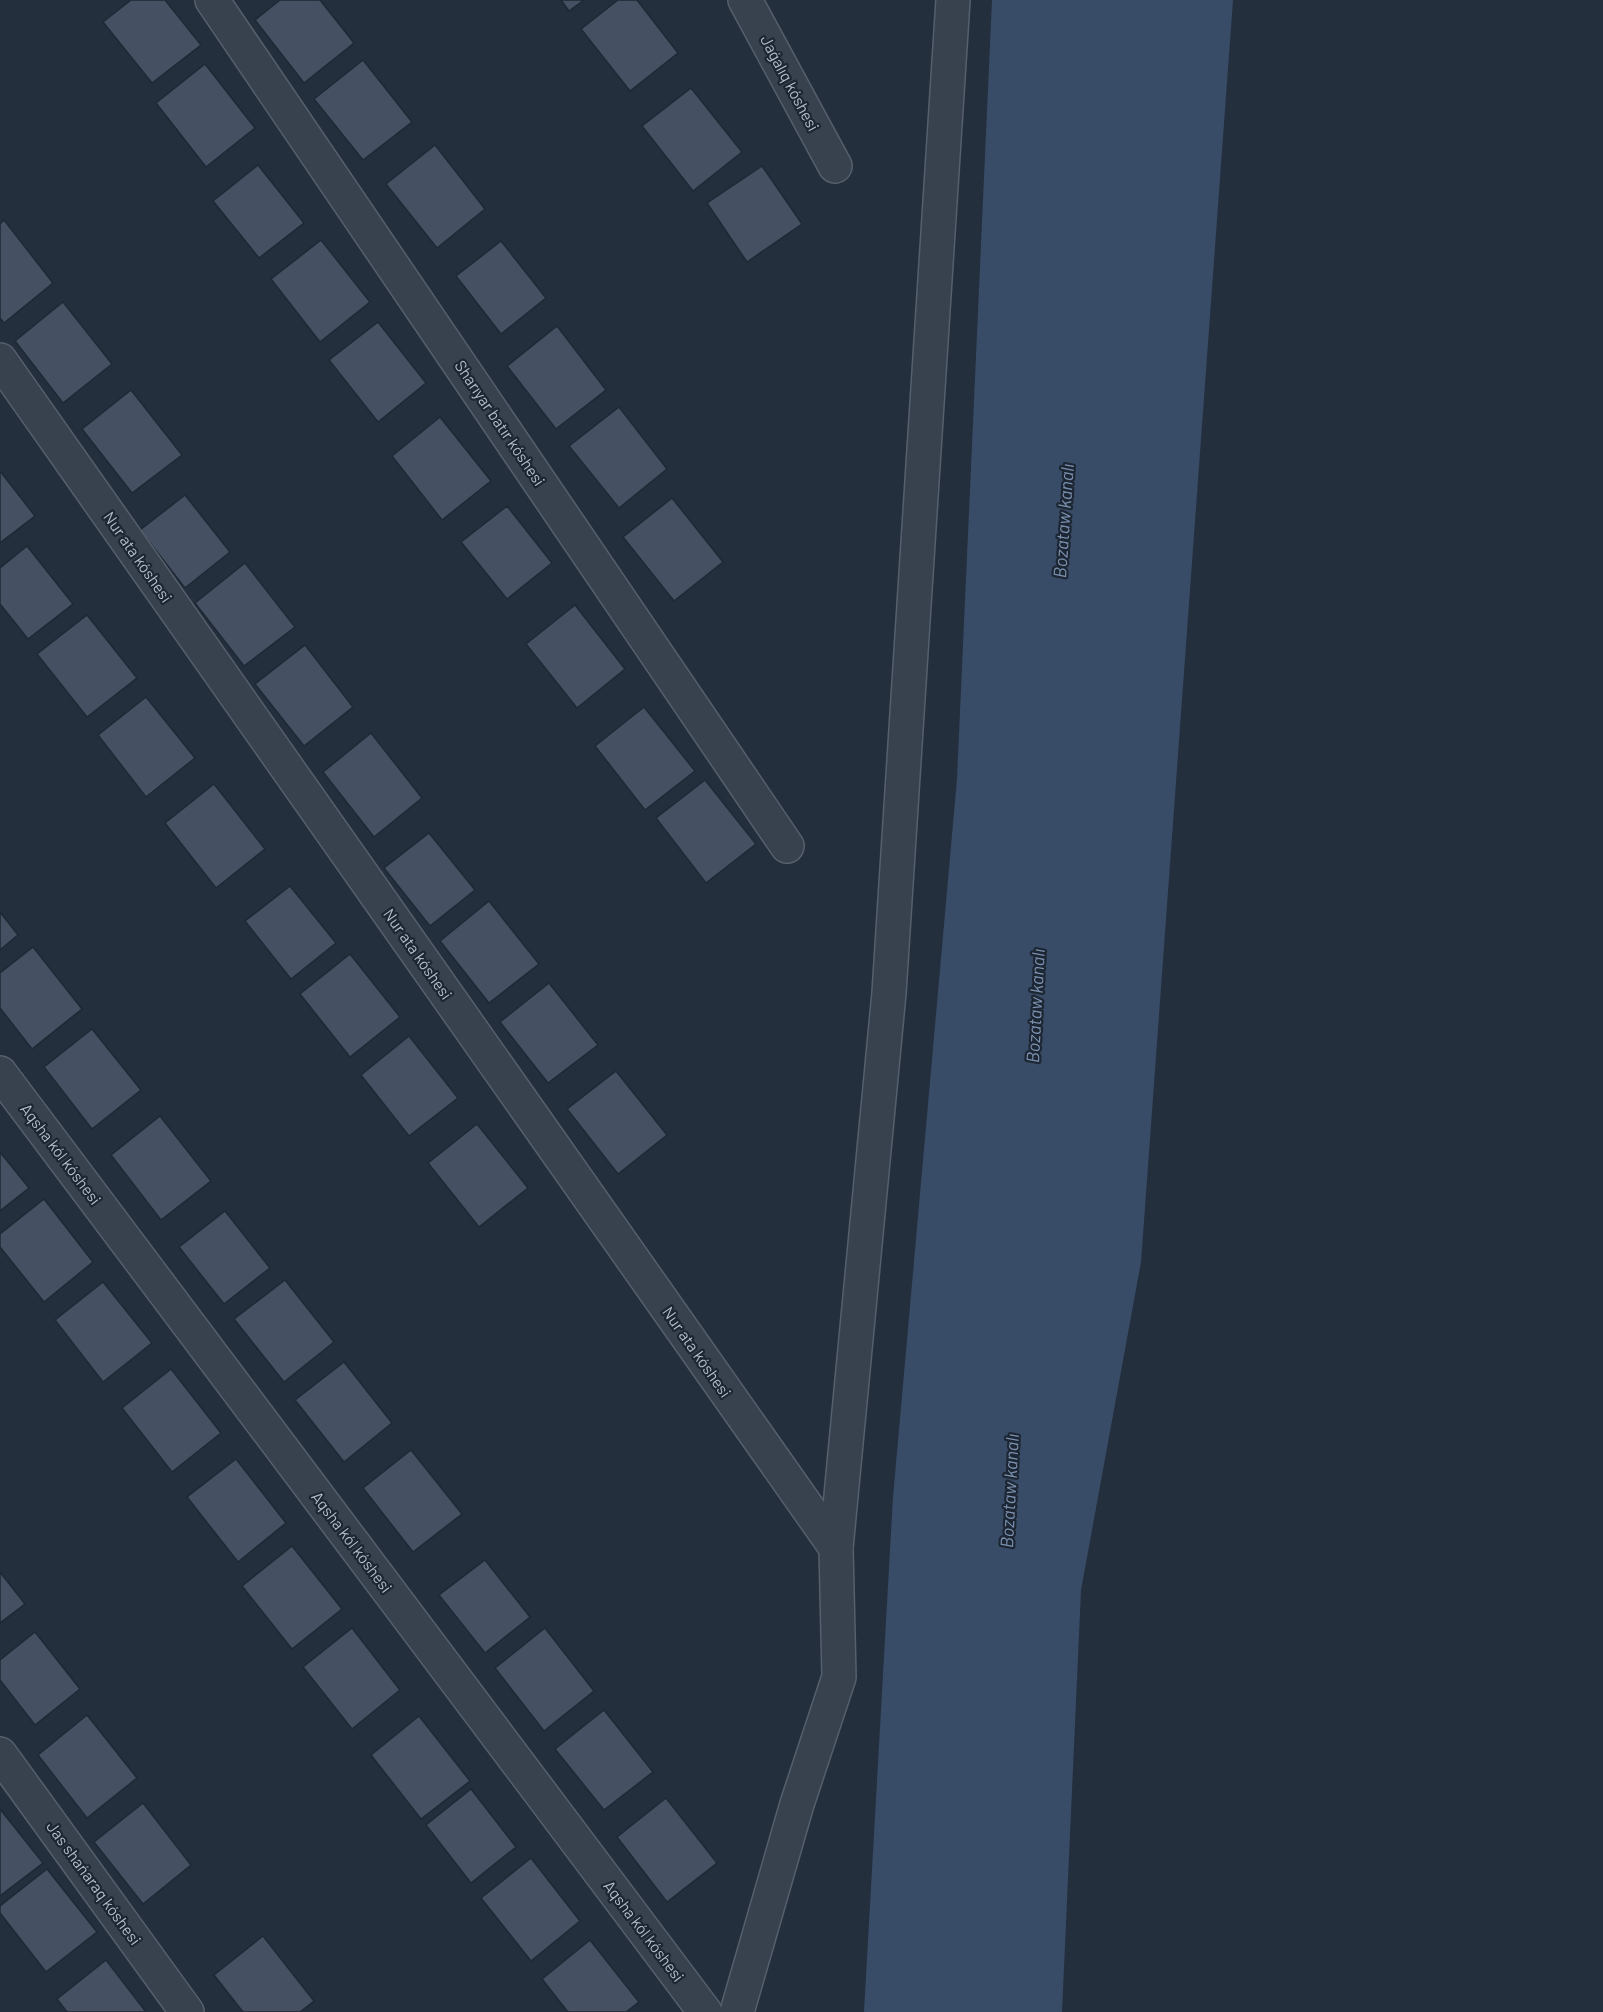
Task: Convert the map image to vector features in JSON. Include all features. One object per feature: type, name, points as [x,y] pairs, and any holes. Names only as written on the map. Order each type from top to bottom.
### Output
[{"type":"street","name":"Sharıyar batır kóshesi","points":[[212,0],[787,846]]},
{"type":"street","name":"Jaǵalıq kóshesi","points":[[745,0],[835,166]]},
{"type":"street","points":[[737,2012],[797,1804],[839,1677],[836,1548],[889,993],[953,0]]},
{"type":"street","name":"Nur ata kóshesi","points":[[0,360],[836,1548]]},
{"type":"street","name":"Aqsha kól kóshesi","points":[[0,1073],[705,2012]]},
{"type":"street","name":"Jas shańaraq kóshesi","points":[[0,1754],[188,2012]]},
{"type":"water","name":"Bozataw kanalı","points":[[992,0],[1233,0],[1141,1262],[1081,1590],[1062,2012],[864,2012],[893,1497],[957,779]]},
{"type":"building","points":[[131,0],[165,0],[201,45],[152,83],[103,22]]},
{"type":"building","points":[[280,0],[320,0],[354,43],[304,83],[255,20]]},
{"type":"building","points":[[561,0],[584,0],[569,11]]},
{"type":"building","points":[[618,0],[637,0],[678,53],[630,91],[581,29]]},
{"type":"building","points":[[363,60],[412,122],[363,160],[314,99]]},
{"type":"building","points":[[205,64],[255,128],[206,167],[156,103]]},
{"type":"building","points":[[691,88],[742,152],[693,191],[642,126]]},
{"type":"building","points":[[435,145],[485,209],[437,248],[386,184]]},
{"type":"building","points":[[258,165],[304,223],[259,258],[213,201]]},
{"type":"building","points":[[762,166],[802,224],[747,262],[707,203]]},
{"type":"building","points":[[4,220],[53,283],[4,323],[0,318],[0,224]]},
{"type":"building","points":[[321,240],[370,302],[320,342],[271,279]]},
{"type":"building","points":[[501,241],[546,298],[501,334],[456,276]]},
{"type":"building","points":[[63,302],[112,364],[63,403],[15,341]]},
{"type":"building","points":[[378,322],[426,383],[378,422],[329,360]]},
{"type":"building","points":[[557,326],[606,390],[556,429],[507,366]]},
{"type":"building","points":[[131,390],[182,455],[132,493],[82,429]]},
{"type":"building","points":[[619,407],[667,469],[619,508],[569,446]]},
{"type":"building","points":[[440,417],[491,481],[442,520],[392,456]]},
{"type":"building","points":[[0,471],[35,516],[0,543]]},
{"type":"building","points":[[185,495],[230,552],[185,588],[140,530]]},
{"type":"building","points":[[672,498],[723,562],[674,601],[623,537]]},
{"type":"building","points":[[507,506],[552,563],[507,599],[461,542]]},
{"type":"building","points":[[27,546],[73,604],[28,639],[0,604],[0,568]]},
{"type":"building","points":[[245,563],[295,627],[244,666],[195,603]]},
{"type":"building","points":[[575,605],[625,669],[577,708],[526,644]]},
{"type":"building","points":[[87,615],[137,678],[87,717],[37,654]]},
{"type":"building","points":[[305,645],[353,707],[304,746],[255,684]]},
{"type":"building","points":[[146,697],[195,758],[146,797],[98,735]]},
{"type":"building","points":[[644,707],[695,771],[645,810],[595,746]]},
{"type":"building","points":[[371,733],[422,798],[374,837],[323,772]]},
{"type":"building","points":[[705,780],[756,844],[706,883],[656,818]]},
{"type":"building","points":[[214,784],[265,849],[216,888],[165,823]]},
{"type":"building","points":[[429,833],[475,890],[430,926],[384,868]]},
{"type":"building","points":[[290,886],[336,943],[291,979],[245,921]]},
{"type":"building","points":[[489,901],[539,964],[489,1003],[440,941]]},
{"type":"building","points":[[0,912],[18,935],[0,950]]},
{"type":"building","points":[[33,947],[82,1009],[32,1049],[0,1008],[0,973]]},
{"type":"building","points":[[350,954],[400,1017],[350,1057],[300,994]]},
{"type":"building","points":[[549,983],[598,1045],[548,1083],[500,1022]]},
{"type":"building","points":[[92,1029],[141,1090],[92,1129],[44,1067]]},
{"type":"building","points":[[409,1036],[458,1098],[409,1136],[361,1075]]},
{"type":"building","points":[[616,1071],[667,1135],[618,1174],[567,1109]]},
{"type":"building","points":[[160,1116],[211,1181],[161,1220],[111,1155]]},
{"type":"building","points":[[477,1124],[528,1188],[479,1227],[428,1163]]},
{"type":"building","points":[[0,1152],[29,1188],[0,1211]]},
{"type":"building","points":[[44,1199],[93,1262],[44,1302],[0,1247],[0,1234]]},
{"type":"building","points":[[225,1211],[270,1268],[224,1304],[179,1247]]},
{"type":"building","points":[[285,1280],[334,1342],[284,1382],[234,1319]]},
{"type":"building","points":[[103,1282],[152,1343],[103,1382],[55,1320]]},
{"type":"building","points":[[344,1362],[392,1423],[344,1462],[295,1400]]},
{"type":"building","points":[[171,1369],[221,1433],[172,1472],[122,1408]]},
{"type":"building","points":[[411,1450],[462,1514],[413,1552],[363,1488]]},
{"type":"building","points":[[236,1459],[286,1523],[238,1562],[187,1497]]},
{"type":"building","points":[[292,1546],[342,1609],[292,1649],[242,1586]]},
{"type":"building","points":[[485,1560],[530,1617],[485,1653],[439,1595]]},
{"type":"building","points":[[0,1572],[25,1604],[0,1623]]},
{"type":"building","points":[[352,1628],[400,1690],[352,1729],[303,1667]]},
{"type":"building","points":[[545,1628],[594,1691],[544,1731],[495,1668]]},
{"type":"building","points":[[35,1632],[80,1689],[35,1725],[0,1680],[0,1660]]},
{"type":"building","points":[[604,1710],[653,1772],[604,1810],[555,1749]]},
{"type":"building","points":[[87,1715],[137,1778],[87,1818],[38,1755]]},
{"type":"building","points":[[419,1716],[470,1781],[421,1819],[371,1755]]},
{"type":"building","points":[[471,1789],[516,1847],[471,1883],[426,1825]]},
{"type":"building","points":[[666,1798],[717,1863],[667,1902],[617,1837]]},
{"type":"building","points":[[143,1803],[191,1865],[143,1904],[94,1842]]},
{"type":"building","points":[[0,1809],[43,1863],[0,1896]]},
{"type":"building","points":[[531,1858],[580,1921],[531,1961],[481,1898]]},
{"type":"building","points":[[47,1869],[97,1932],[46,1972],[0,1913],[0,1906]]},
{"type":"building","points":[[263,1936],[314,2001],[300,2012],[243,2012],[214,1975]]},
{"type":"building","points":[[590,1940],[639,2002],[626,2012],[568,2012],[542,1979]]},
{"type":"building","points":[[106,1960],[146,2012],[67,2012],[57,1999]]}]
